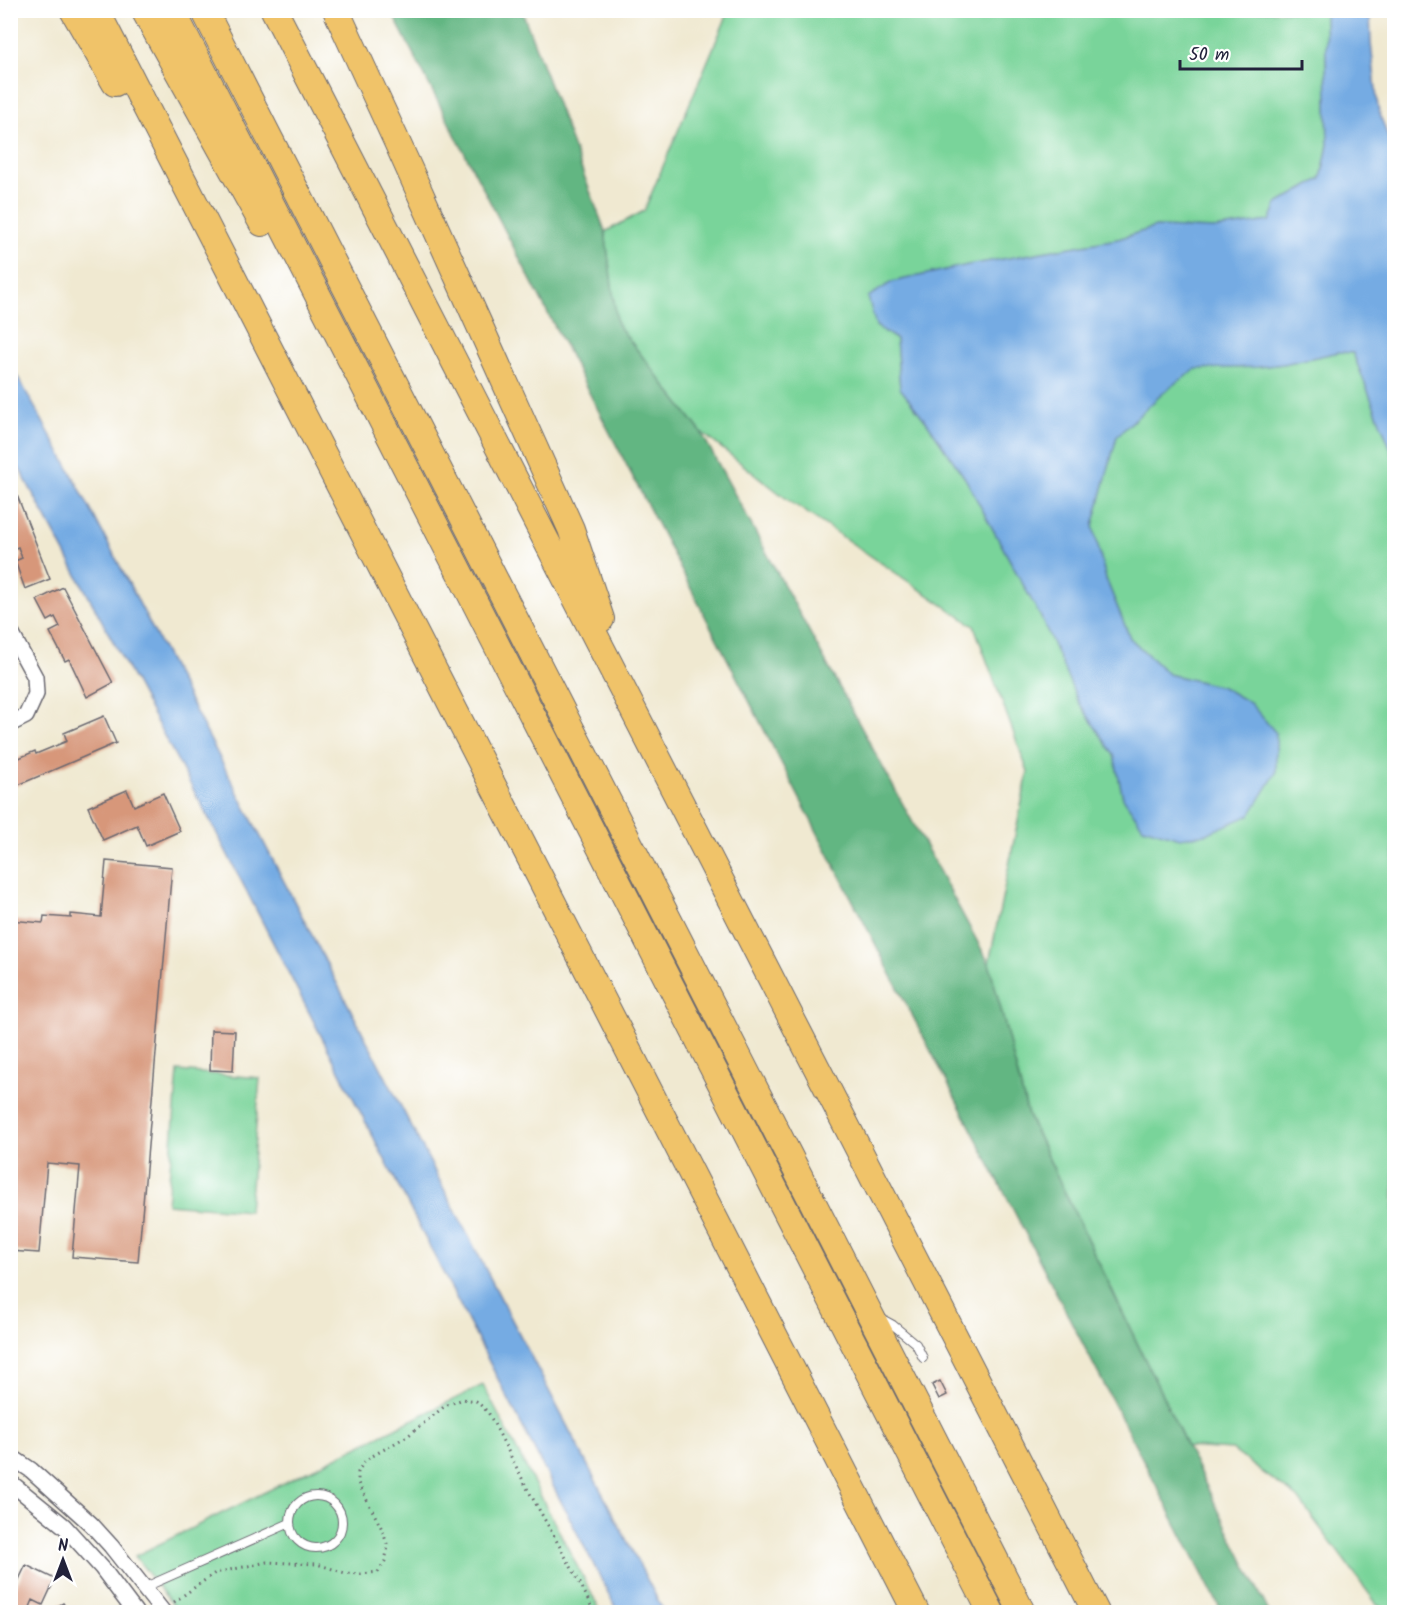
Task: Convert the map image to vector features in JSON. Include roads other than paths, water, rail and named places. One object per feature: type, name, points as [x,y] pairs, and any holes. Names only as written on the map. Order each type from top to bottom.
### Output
[{"type":"highway","points":[[73,10],[247,306]]},
{"type":"highway","points":[[96,10],[916,1612]]},
{"type":"highway","points":[[144,10],[282,259],[385,459],[414,485]]},
{"type":"highway","points":[[172,10],[991,1612]]},
{"type":"highway","points":[[204,10],[1022,1612]]},
{"type":"highway","points":[[274,10],[1096,1612]]},
{"type":"highway","points":[[336,10],[571,530],[627,696]]},
{"type":"street","points":[[10,632],[35,677],[36,694],[26,716],[10,724]]},
{"type":"street","points":[[10,1456],[31,1470],[91,1524],[163,1612]]},
{"type":"street","points":[[10,1482],[64,1526],[102,1568],[135,1612]]},
{"type":"lane","points":[[868,1313],[893,1325],[916,1344],[923,1358]]},
{"type":"lane","points":[[315,1496],[325,1497],[334,1502],[340,1510],[342,1521],[341,1530],[336,1539],[318,1548],[299,1541],[290,1523],[297,1504],[305,1498],[315,1496]]},
{"type":"lane","points":[[142,1588],[290,1523]]},
{"type":"water","points":[[1325,11],[1370,11],[1378,108],[1394,155],[1394,457],[1353,353],[1339,352],[1258,367],[1196,369],[1165,391],[1117,436],[1093,526],[1106,579],[1130,638],[1168,674],[1222,687],[1250,703],[1276,733],[1276,773],[1250,815],[1206,834],[1180,838],[1143,827],[1123,798],[1114,755],[1078,701],[1043,621],[965,478],[900,388],[896,339],[876,326],[868,297],[892,282],[968,265],[1118,239],[1156,227],[1213,229],[1270,221],[1277,204],[1321,179],[1328,145]]},
{"type":"water","points":[[10,363],[71,472],[664,1612],[618,1612],[214,828],[11,453]]}]
